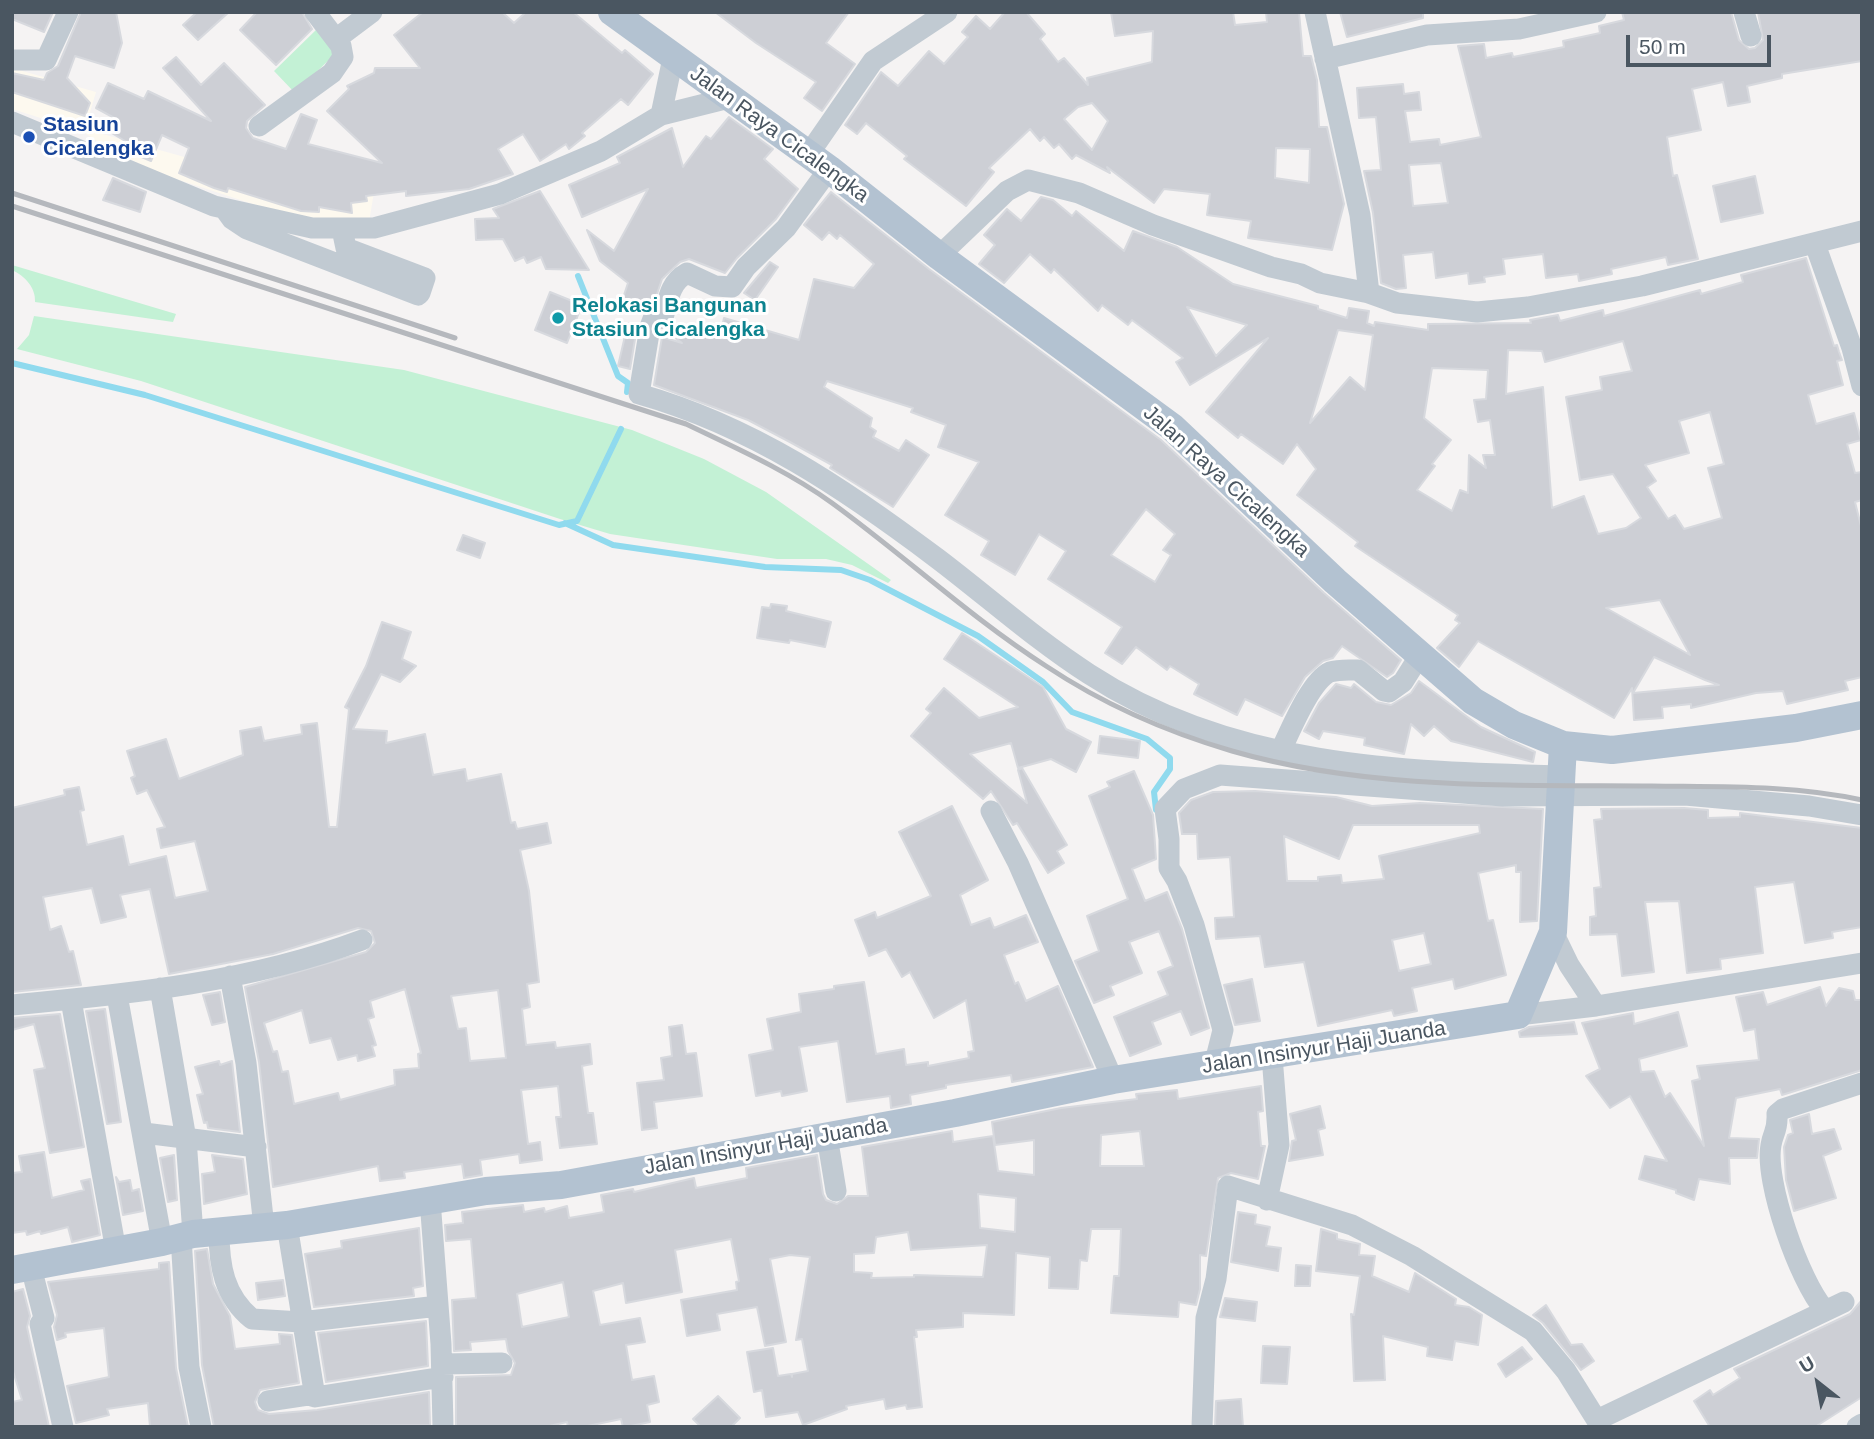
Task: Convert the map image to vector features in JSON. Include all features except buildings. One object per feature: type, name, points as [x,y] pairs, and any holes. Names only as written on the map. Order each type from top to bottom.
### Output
[{"type":"main road","name":"Jalan Raya Cicalengka","points":[[612,12],[819,162],[939,256],[1172,428],[1335,581],[1420,655],[1473,701],[1514,725],[1563,745],[1612,750],[1796,728],[1862,715]]},
{"type":"main road","points":[[1518,1015],[1553,932],[1563,745]]},
{"type":"main road","name":"Jalan Insinyur Haji Juanda","points":[[22,1269],[189,1236],[276,1226],[430,1200],[561,1185],[1113,1080],[1214,1066],[1518,1015]]},
{"type":"street","points":[[12,60],[46,60],[68,12]]},
{"type":"street","points":[[259,126],[332,73],[343,57],[336,39],[315,12]]},
{"type":"street","points":[[336,39],[372,12]]},
{"type":"street","points":[[947,12],[873,61],[786,228],[746,267],[732,287],[715,286],[687,273],[679,277],[670,291],[663,318],[653,319],[650,327],[639,394],[710,416],[805,466],[905,535],[1090,675],[1142,704],[1221,736],[1280,752],[1339,763],[1809,806],[1862,815]]},
{"type":"street","points":[[1315,12],[1360,215],[1369,293]]},
{"type":"street","points":[[1325,59],[1427,35],[1519,29],[1596,12]]},
{"type":"street","points":[[1744,12],[1751,36]]},
{"type":"street","points":[[661,114],[673,58]]},
{"type":"street","points":[[12,122],[224,208],[312,228],[374,228],[500,194],[601,151],[661,114],[729,98]]},
{"type":"street","points":[[939,256],[1007,191],[1028,180],[1079,193],[1153,226],[1271,267],[1301,274],[1320,283],[1369,293],[1397,303],[1478,312],[1528,307],[1642,286],[1862,231]]},
{"type":"street","points":[[224,208],[232,219],[247,229],[420,293],[425,278],[346,248],[342,229]]},
{"type":"street","points":[[1815,244],[1852,348],[1862,386]]},
{"type":"street","points":[[1280,752],[1302,706],[1332,671],[1358,670],[1389,692],[1403,682],[1420,655]]},
{"type":"street","points":[[1214,1066],[1223,1030],[1194,925],[1177,881],[1169,869],[1165,809],[1184,789],[1220,775],[1503,796],[1562,785]]},
{"type":"street","points":[[991,811],[1018,863],[1113,1080]]},
{"type":"street","points":[[1553,932],[1569,965],[1596,1006]]},
{"type":"street","points":[[12,1005],[117,995],[230,976],[307,960],[362,940]]},
{"type":"street","points":[[1518,1015],[1596,1006],[1862,963]]},
{"type":"street","points":[[230,976],[256,1147],[301,1322],[315,1397]]},
{"type":"street","points":[[160,988],[186,1139],[190,1367],[201,1427]]},
{"type":"street","points":[[117,995],[144,1133],[189,1236],[221,1273],[245,1314],[259,1321],[301,1322],[438,1306]]},
{"type":"street","points":[[71,1000],[116,1251]]},
{"type":"street","points":[[1267,1199],[1279,1145],[1272,1056]]},
{"type":"street","points":[[1202,1427],[1206,1318],[1216,1279],[1228,1186],[1352,1225],[1412,1256],[1533,1331],[1566,1371],[1599,1424],[1834,1305],[1814,1297],[1800,1271],[1772,1179],[1771,1144],[1777,1133],[1777,1114],[1862,1083]]},
{"type":"street","points":[[144,1133],[256,1147]]},
{"type":"street","points":[[827,1136],[836,1191]]},
{"type":"street","points":[[430,1200],[443,1370],[443,1427]]},
{"type":"street","points":[[22,1269],[44,1318],[40,1324],[63,1427]]},
{"type":"street","points":[[268,1401],[307,1395],[315,1397],[443,1370],[502,1363]]},
{"type":"street","points":[[1857,1427],[1862,1424]]},
{"type":"shaded area","points":[[12,68],[96,92],[85,129],[195,160],[376,180],[369,222],[336,223],[265,208],[164,175],[112,151],[82,131],[12,109]]},
{"type":"green space","points":[[317,29],[338,51],[295,93],[274,71]]},
{"type":"green space","points":[[12,265],[176,314],[173,322],[35,302],[32,287],[12,270]]},
{"type":"green space","points":[[34,316],[404,370],[632,430],[704,459],[766,492],[891,580],[888,583],[852,565],[826,559],[777,559],[610,534],[560,519],[141,381],[17,349],[29,335]]},
{"type":"waterway","points":[[578,276],[618,376],[628,383],[627,392]]},
{"type":"waterway","points":[[12,363],[145,395],[559,525],[577,521],[621,429]]},
{"type":"waterway","points":[[565,523],[613,545],[765,567],[841,570],[870,580],[978,636],[1043,682],[1072,712],[1147,739],[1170,758],[1170,769],[1154,792],[1156,810]]},
{"type":"railway","points":[[12,193],[455,338]]},
{"type":"railway","points":[[12,206],[686,424],[815,491],[991,628],[1068,680],[1136,716],[1232,751],[1283,764],[1387,779],[1493,785],[1757,788],[1862,800]]},
{"type":"place","name":"Stasiun Cicalengka","points":[[29,137]]},
{"type":"place","name":"Relokasi Bangunan Stasiun Cicalengka","points":[[558,318]]}]
